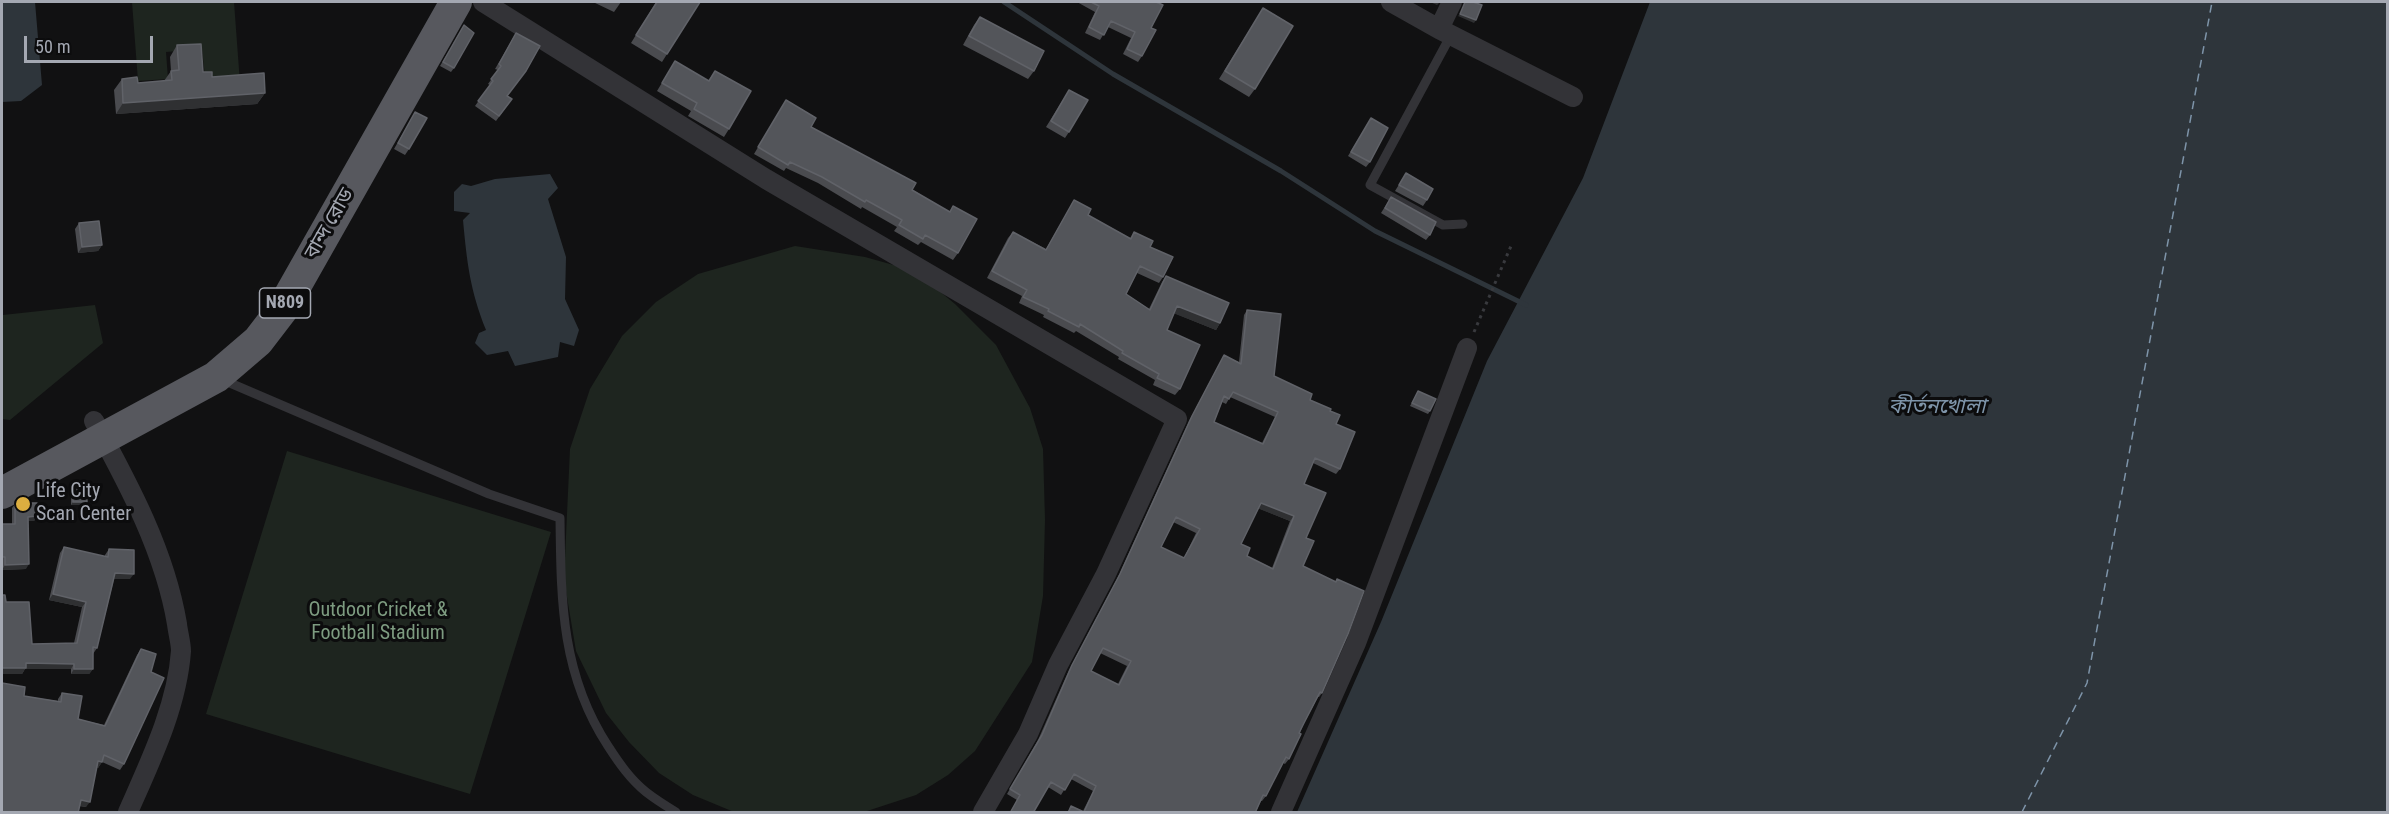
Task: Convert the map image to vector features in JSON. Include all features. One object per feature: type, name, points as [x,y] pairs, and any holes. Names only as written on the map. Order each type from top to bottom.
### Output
[{"type":"highway","name":"বান্দ রোড","points":[[2,493],[230,342],[254,320],[436,2]]},
{"type":"highway","name":"বান্দ রোড","points":[[2,471],[99,430],[212,373],[258,340],[280,311],[456,2]]},
{"type":"street","points":[[483,2],[766,179],[1177,418],[1106,574],[1058,664],[1028,734],[983,813]]},
{"type":"street","points":[[1391,2],[1573,97]]},
{"type":"street","points":[[1445,32],[1452,2]]},
{"type":"street","points":[[1281,813],[1356,643],[1467,348]]},
{"type":"street","points":[[99,430],[129,484],[172,596],[181,650],[172,702],[151,761],[128,813]]},
{"type":"lane","points":[[1445,32],[1370,185],[1443,225],[1463,224]]},
{"type":"lane","points":[[212,373],[489,494],[560,518],[562,603],[576,682],[586,710],[622,767],[645,791],[676,813]]},
{"type":"path","points":[[1467,348],[1511,246]]},
{"type":"green space","points":[[132,2],[234,2],[240,83],[206,86],[202,49],[166,52],[168,79],[138,81]]},
{"type":"green space","points":[[795,246],[865,257],[915,271],[955,304],[996,345],[1030,408],[1043,449],[1045,520],[1043,596],[1032,662],[975,751],[948,775],[916,795],[864,812],[734,812],[693,795],[659,773],[629,742],[606,713],[576,651],[564,579],[570,449],[590,389],[622,336],[656,302],[698,274]]},
{"type":"green space","points":[[95,305],[103,343],[10,420],[2,419],[2,310],[3,315]]},
{"type":"green space","name":"Outdoor Cricket & Football Stadium","points":[[287,451],[551,532],[470,794],[206,714]]},
{"type":"water","points":[[2,2],[35,2],[42,85],[21,101],[2,102]]},
{"type":"water","name":"কীর্তনখোলা","points":[[1650,2],[2387,2],[2387,812],[1297,812],[1381,622],[1487,361],[1583,178]]},
{"type":"water","points":[[550,174],[558,188],[548,199],[566,257],[565,299],[579,330],[574,346],[560,342],[558,357],[515,366],[508,351],[487,355],[475,343],[479,333],[486,330],[476,302],[468,263],[463,220],[470,213],[454,211],[454,192],[462,184],[471,186],[495,179]]},
{"type":"building","points":[[657,2],[700,2],[667,54],[636,35]]},
{"type":"building","points":[[1091,2],[1156,2],[1163,5],[1151,28],[1156,30],[1142,56],[1127,49],[1135,32],[1111,21],[1104,35],[1089,27],[1099,6]]},
{"type":"building","points":[[1465,2],[1482,5],[1476,20],[1460,14]]},
{"type":"building","points":[[1263,8],[1293,26],[1255,89],[1225,71]]},
{"type":"building","points":[[980,17],[1044,51],[1034,71],[969,36]]},
{"type":"building","points":[[464,25],[474,33],[454,68],[443,62]]},
{"type":"building","points":[[516,33],[540,46],[526,71],[507,96],[512,99],[499,116],[478,101],[493,81],[491,79],[501,66],[499,64]]},
{"type":"building","points":[[201,44],[203,72],[212,72],[212,77],[264,73],[265,93],[123,103],[122,79],[137,77],[138,83],[172,80],[171,71],[179,70],[177,45]]},
{"type":"building","points":[[675,61],[709,81],[715,71],[751,91],[729,129],[694,109],[697,103],[662,83]]},
{"type":"building","points":[[1069,90],[1088,100],[1069,132],[1051,121]]},
{"type":"building","points":[[786,100],[816,118],[811,127],[916,183],[912,190],[950,212],[953,206],[977,219],[958,253],[925,235],[923,239],[899,225],[902,220],[822,177],[790,162],[788,165],[758,147]]},
{"type":"building","points":[[415,112],[427,118],[409,149],[398,143]]},
{"type":"building","points":[[1371,118],[1388,128],[1370,162],[1351,152]]},
{"type":"building","points":[[1406,173],[1433,189],[1427,200],[1399,185]]},
{"type":"building","points":[[1391,197],[1436,222],[1430,235],[1385,208]]},
{"type":"building","points":[[1074,200],[1091,209],[1088,215],[1131,239],[1134,232],[1153,241],[1150,247],[1173,257],[1163,277],[1140,266],[1126,294],[1150,310],[1166,276],[1229,303],[1220,323],[1177,306],[1167,330],[1200,345],[1180,389],[1157,378],[1159,374],[1122,353],[1123,351],[1080,324],[1079,327],[1023,297],[1027,290],[992,271],[1013,232],[1046,250]]},
{"type":"building","points":[[99,221],[102,245],[82,247],[79,223]]},
{"type":"building","points":[[1247,310],[1281,314],[1274,376],[1312,394],[1310,400],[1340,415],[1336,424],[1355,432],[1340,469],[1315,458],[1304,484],[1326,493],[1306,538],[1314,541],[1303,566],[1336,582],[1337,579],[1364,591],[1322,693],[1320,692],[1299,733],[1301,734],[1289,759],[1286,757],[1255,813],[1068,813],[1071,806],[1084,812],[1096,786],[1074,774],[1065,790],[1051,782],[1033,813],[1010,813],[1020,795],[1010,789],[1042,735],[1072,665],[1120,574],[1192,416],[1224,355],[1241,364]],"holes":[[[1233,392],[1278,412],[1263,444],[1214,422],[1224,396],[1229,399]],[[1261,503],[1294,516],[1273,569],[1247,556],[1250,548],[1241,544]],[[1176,517],[1200,529],[1184,558],[1161,547]],[[1103,648],[1131,661],[1119,685],[1091,671]]]},
{"type":"building","points":[[1418,391],[1436,399],[1430,411],[1412,403]]},
{"type":"building","points":[[73,486],[86,486],[87,502],[73,502]]},
{"type":"building","points":[[27,497],[28,503],[37,503],[37,516],[28,517],[29,564],[5,565],[5,557],[2,557],[2,524],[15,524],[15,504]]},
{"type":"building","points":[[64,547],[108,557],[109,549],[134,550],[134,574],[115,573],[97,648],[93,647],[93,669],[74,669],[74,664],[26,663],[26,668],[2,668],[2,595],[5,595],[6,602],[29,602],[32,644],[77,643],[86,602],[53,594]]},
{"type":"building","points":[[141,649],[156,654],[151,672],[164,678],[124,764],[104,755],[102,762],[98,761],[90,802],[81,800],[78,813],[2,813],[2,683],[25,687],[24,696],[61,702],[62,693],[82,696],[78,719],[105,726]]},
{"type":"waterway","points":[[1004,2],[1113,74],[1281,171],[1375,231],[1526,305]]},
{"type":"ferry route","points":[[2022,812],[2087,683],[2212,2]]},
{"type":"place","name":"Life City Scan Center","points":[[23,504]]}]
